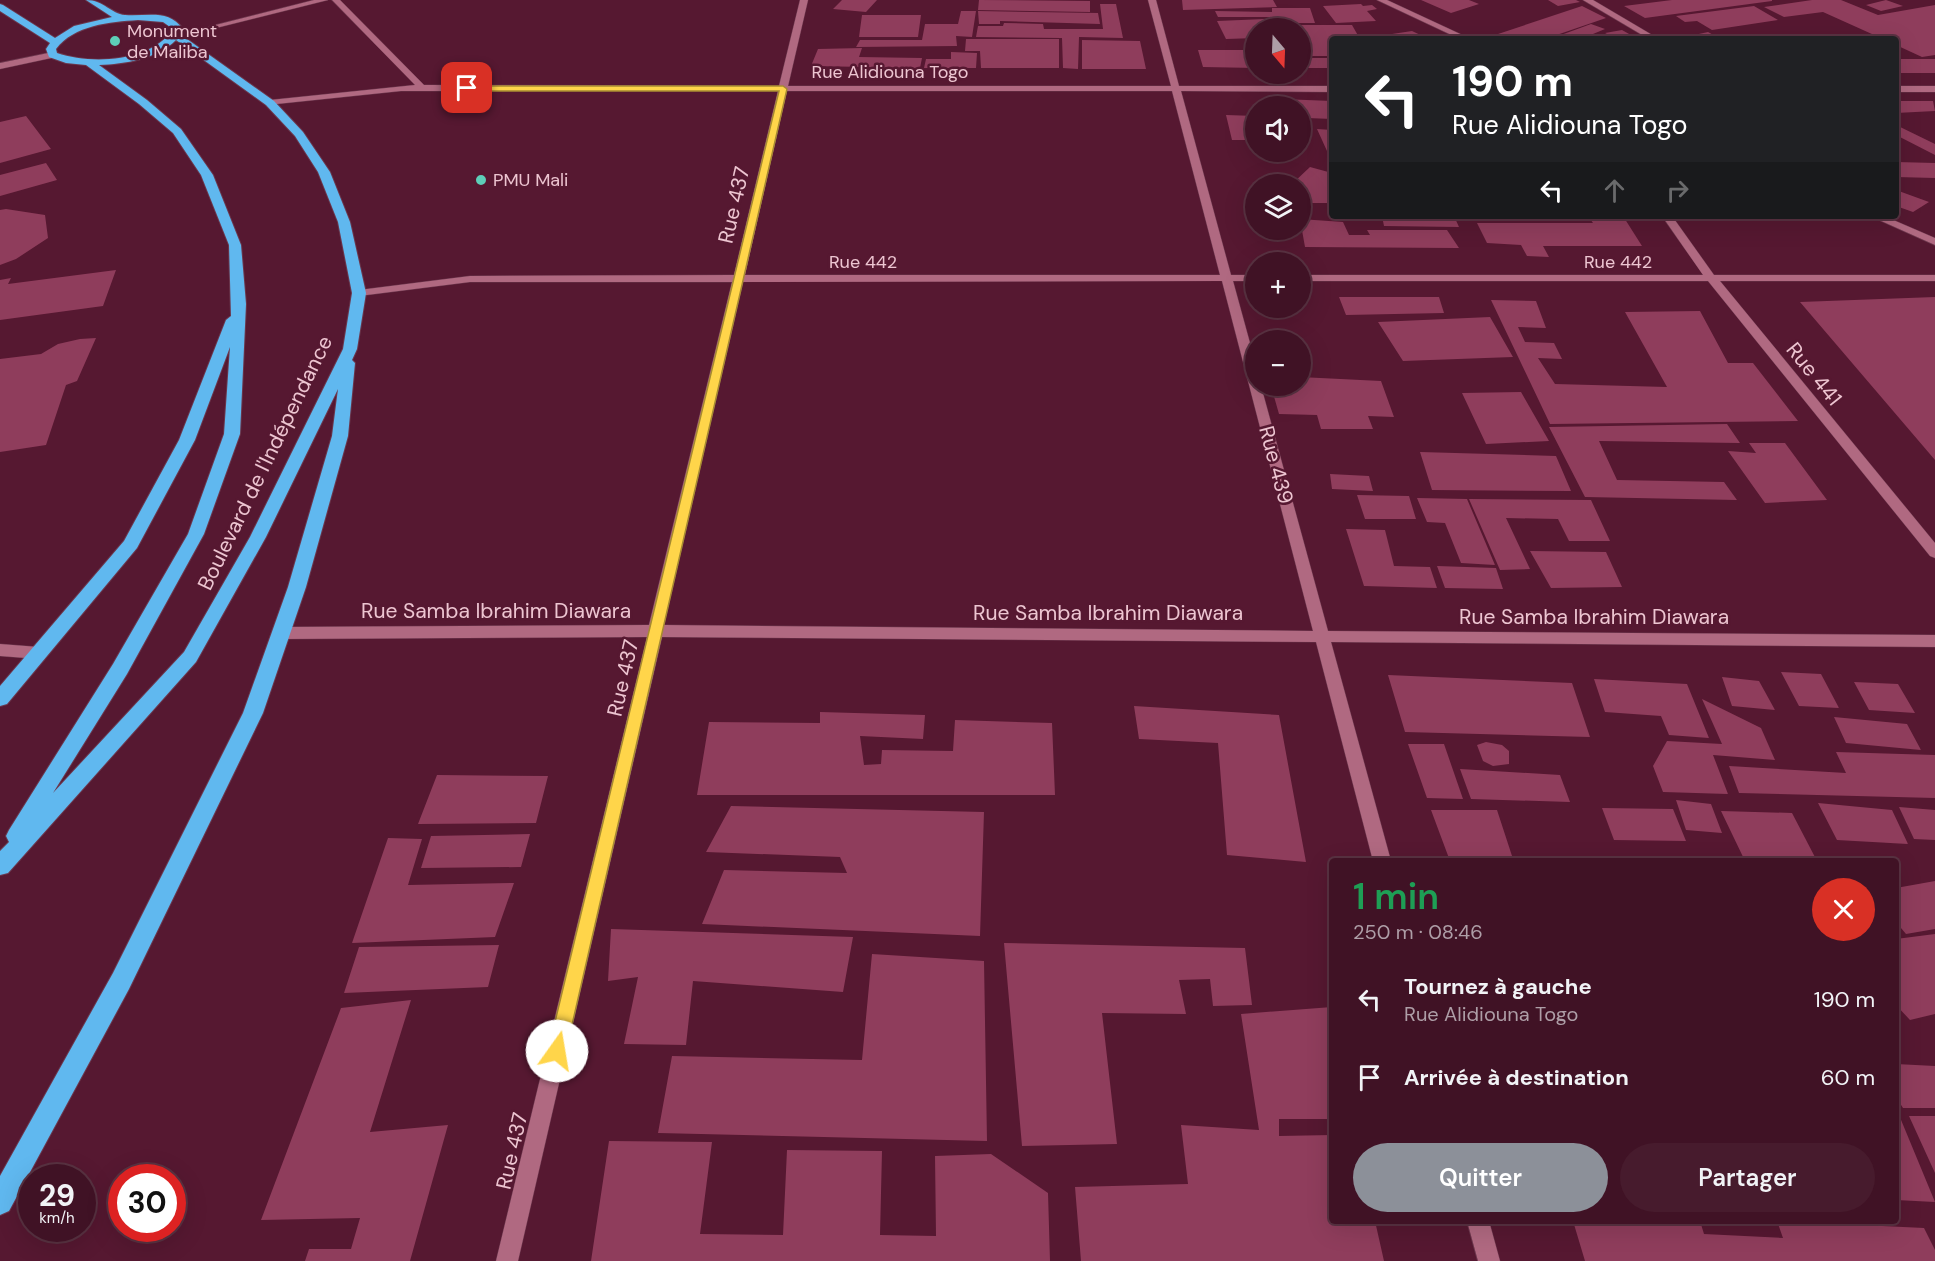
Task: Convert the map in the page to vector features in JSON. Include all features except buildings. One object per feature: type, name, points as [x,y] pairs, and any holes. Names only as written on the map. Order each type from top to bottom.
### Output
[{"type":"highway","points":[[91,0],[121,18]]},
{"type":"highway","points":[[0,7],[55,42]]},
{"type":"highway","points":[[121,18],[81,27],[55,42],[51,49],[53,55],[74,63],[111,61],[142,54],[176,36]]},
{"type":"highway","name":"Boulevard de l'Indépendance","points":[[0,864],[190,657],[258,537],[350,349],[359,293],[344,222],[324,172],[299,134],[270,104],[176,36],[178,29],[175,24],[167,20],[121,18]]},
{"type":"highway","name":"Boulevard de l'Indépendance","points":[[0,864],[120,669],[196,534],[232,434],[239,304],[235,245],[207,174],[177,132],[143,102],[90,63]]},
{"type":"highway","points":[[0,699],[131,544],[187,440],[239,304]]},
{"type":"highway","points":[[0,1202],[121,981],[253,713],[311,541],[340,436],[350,349]]},
{"type":"street","points":[[176,36],[324,0]]},
{"type":"street","points":[[336,0],[422,88]]},
{"type":"street","name":"Rue 437","points":[[507,1261],[804,0]]},
{"type":"street","name":"Rue 439","points":[[1152,0],[1381,858]]},
{"type":"street","points":[[1381,0],[1460,36]]},
{"type":"street","points":[[1587,0],[1650,36]]},
{"type":"street","points":[[0,66],[53,55]]},
{"type":"street","name":"Rue Alidiouna Togo","points":[[270,104],[401,88],[1329,89]]},
{"type":"street","points":[[1899,89],[1935,89]]},
{"type":"street","name":"Rue 441","points":[[1669,219],[1711,278],[1935,553]]},
{"type":"street","points":[[1882,219],[1935,242]]},
{"type":"street","name":"Rue 442","points":[[359,293],[470,279],[1245,278]]},
{"type":"street","name":"Rue 442","points":[[1311,278],[1935,278]]},
{"type":"street","name":"Rue Samba Ibrahim Diawara","points":[[281,633],[655,631],[1935,641]]},
{"type":"street","points":[[0,650],[39,653]]},
{"type":"street","points":[[1479,1224],[1489,1261]]},
{"type":"place","name":"Monument de Maliba","points":[[115,41]]},
{"type":"place","name":"PMU Mali","points":[[481,180]]},
{"type":"route","points":[[467,88],[783,89],[557,1051]]}]
